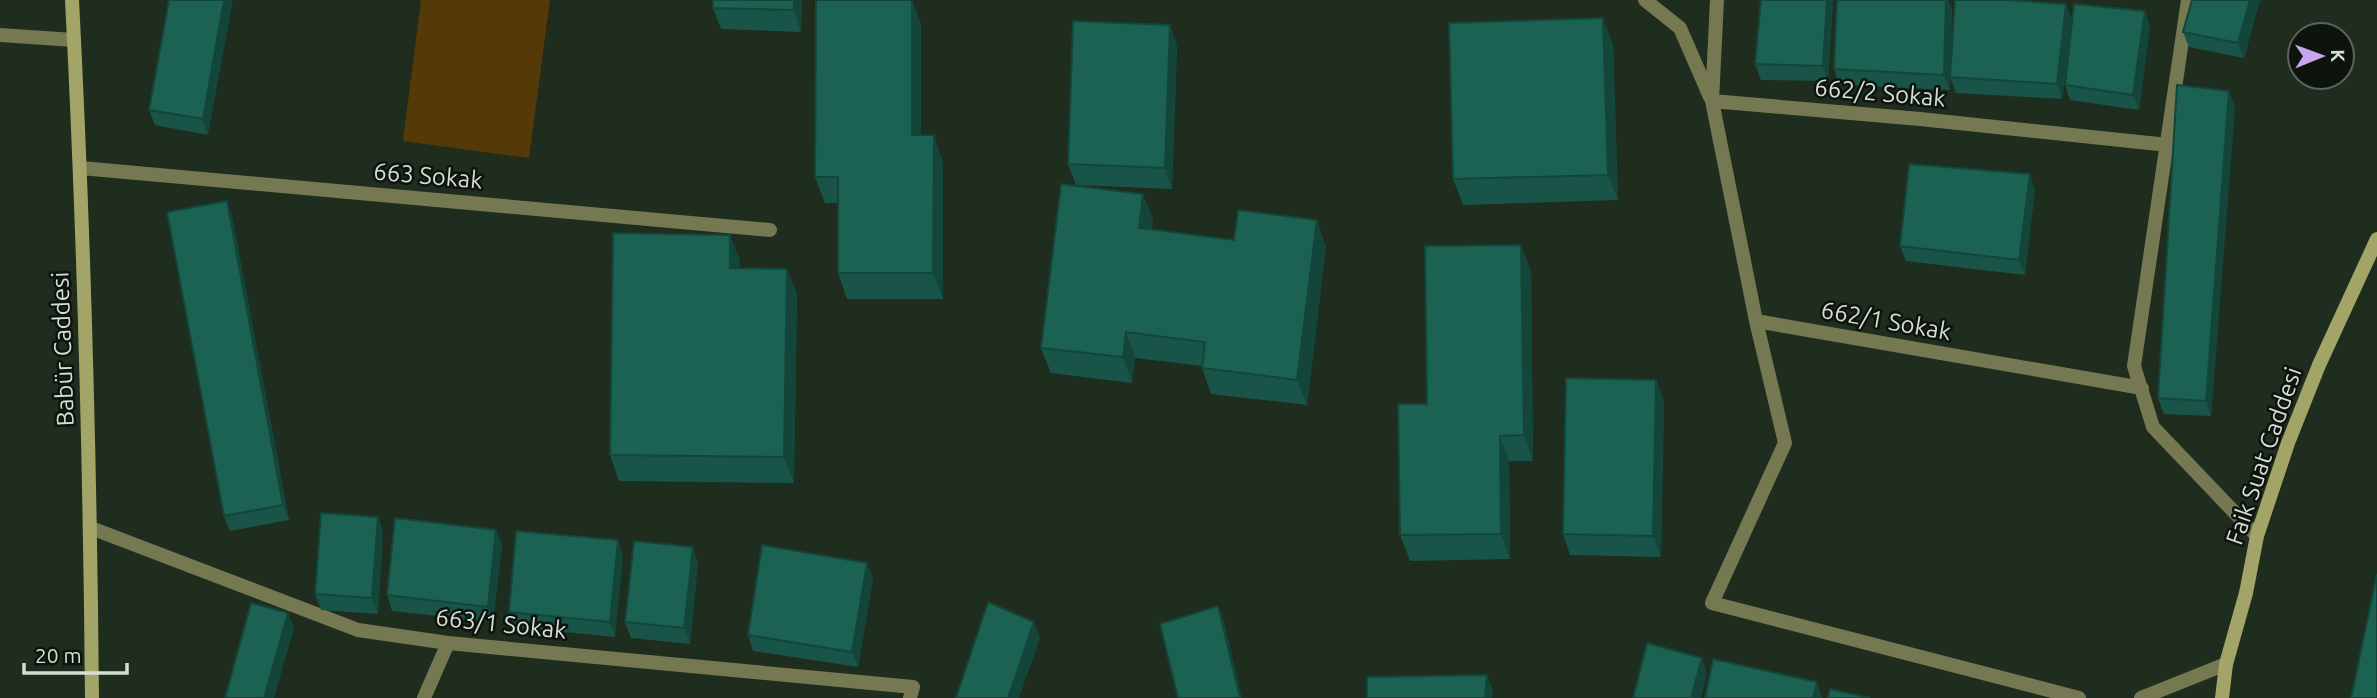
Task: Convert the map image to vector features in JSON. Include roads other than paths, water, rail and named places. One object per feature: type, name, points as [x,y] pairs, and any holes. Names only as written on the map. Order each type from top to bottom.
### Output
[{"type":"main road","name":"Babür Caddesi","points":[[72,0],[81,169],[92,698]]},
{"type":"main road","name":"Faik Suat Caddesi","points":[[2222,698],[2256,536],[2314,376],[2377,239]]},
{"type":"street","points":[[1645,0],[1680,28],[1712,102],[1756,321],[1784,443],[1712,603],[2079,698]]},
{"type":"street","points":[[1712,102],[1717,0]]},
{"type":"street","points":[[2188,0],[2134,366],[2153,427],[2256,536]]},
{"type":"street","points":[[0,35],[74,40]]},
{"type":"street","name":"662/2 Sokak","points":[[1712,102],[1920,119],[2168,145]]},
{"type":"street","name":"663 Sokak","points":[[81,169],[770,230]]},
{"type":"street","name":"662/1 Sokak","points":[[1756,321],[2141,388]]},
{"type":"street","name":"663/1 Sokak","points":[[90,528],[358,630],[448,643],[913,687],[910,698]]},
{"type":"street","points":[[424,698],[448,643]]},
{"type":"street","points":[[2141,698],[2227,664]]}]
